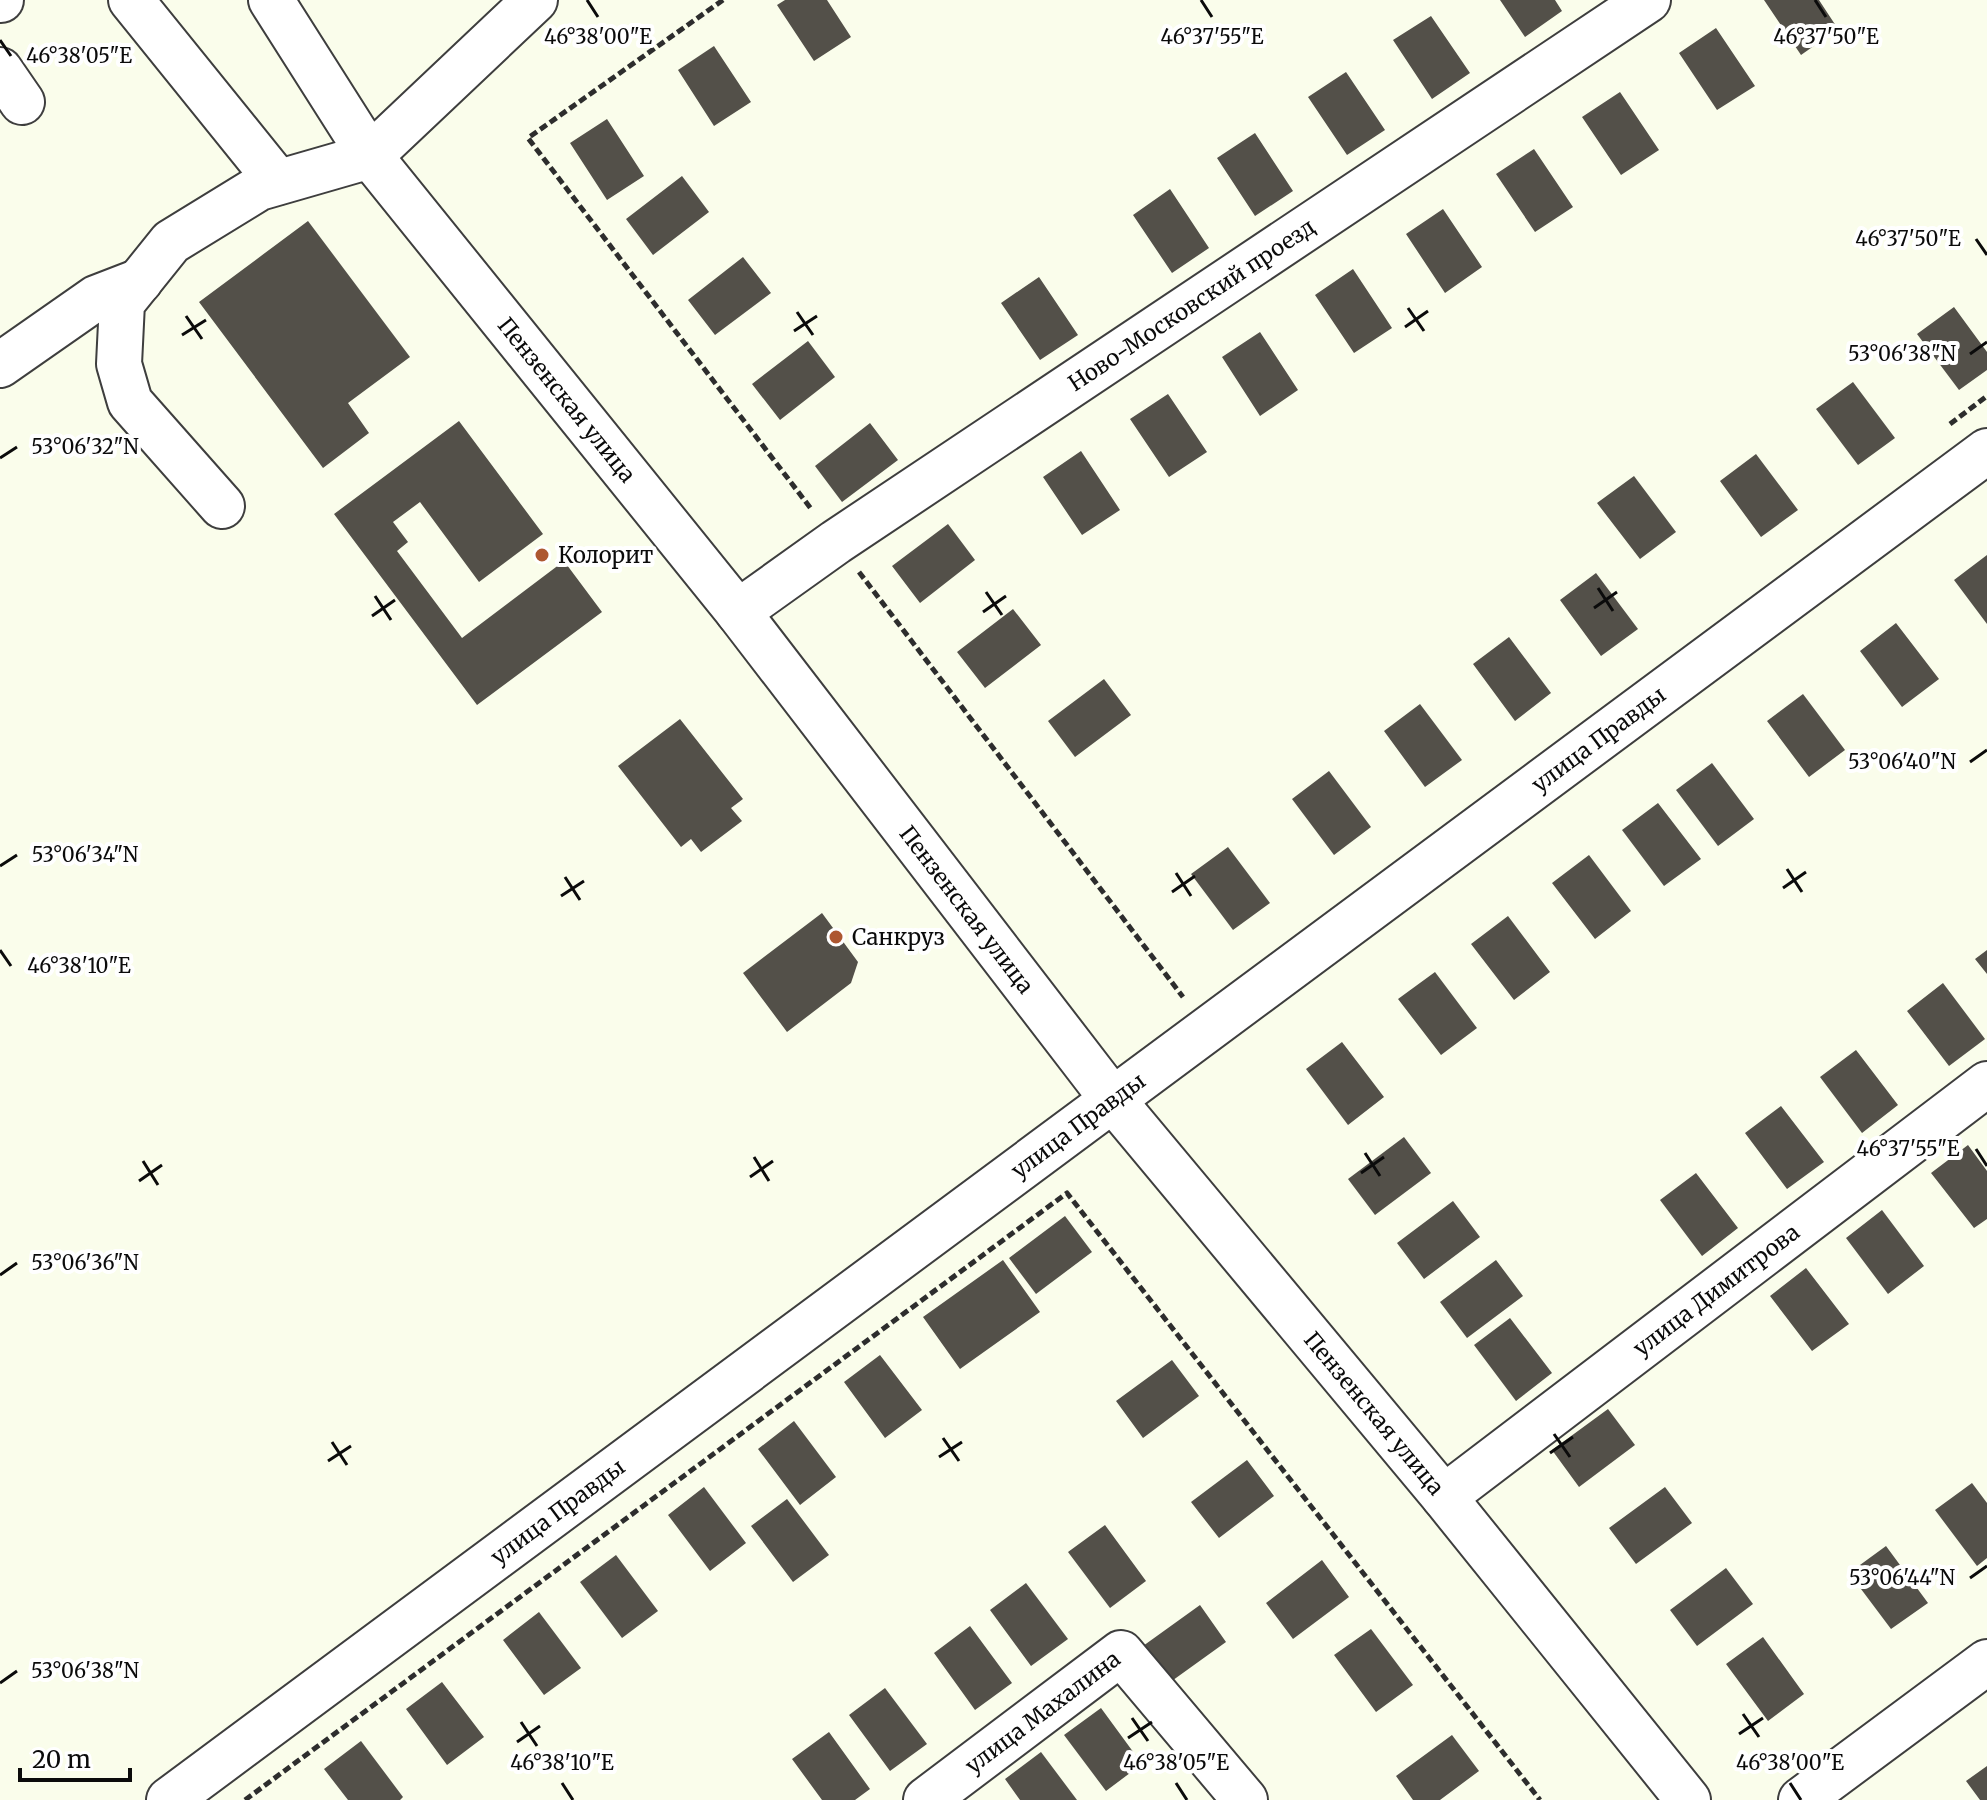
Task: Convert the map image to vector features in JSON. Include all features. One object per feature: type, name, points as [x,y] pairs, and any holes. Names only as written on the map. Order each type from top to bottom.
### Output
[{"type":"street","points":[[131,0],[278,182]]},
{"type":"street","name":"Пензенская улица","points":[[271,0],[370,156],[738,612],[1113,1100],[1444,1497],[1688,1800]]},
{"type":"street","points":[[222,506],[130,402],[119,364],[122,303],[171,242],[259,188],[370,156],[535,0]]},
{"type":"street","name":"Ново-Московский проезд","points":[[738,612],[836,542],[1648,0]]},
{"type":"street","points":[[0,365],[96,298],[140,281]]},
{"type":"street","name":"улица Правды","points":[[169,1800],[1987,451]]},
{"type":"street","name":"улица Димитрова","points":[[1444,1497],[1987,1084]]},
{"type":"street","name":"улица Махалина","points":[[926,1800],[1121,1653],[1245,1800]]},
{"type":"street","points":[[1801,1800],[1987,1662]]},
{"type":"path","points":[[723,0],[528,138],[1182,997],[1195,988]]},
{"type":"path","points":[[1949,425],[1987,396]]},
{"type":"path","points":[[245,1800],[1067,1193],[1540,1800]]},
{"type":"building","points":[[785,0],[827,0],[851,37],[814,61],[777,5]]},
{"type":"building","points":[[1500,0],[1555,0],[1562,11],[1525,37]]},
{"type":"building","points":[[1764,0],[1819,0],[1838,29],[1801,55]]},
{"type":"building","points":[[1431,16],[1470,73],[1432,99],[1393,40]]},
{"type":"building","points":[[1716,28],[1755,86],[1717,110],[1679,53]]},
{"type":"building","points":[[714,46],[751,102],[714,126],[678,70]]},
{"type":"building","points":[[1346,72],[1385,130],[1347,155],[1308,97]]},
{"type":"building","points":[[1620,92],[1659,150],[1621,175],[1582,117]]},
{"type":"building","points":[[607,119],[644,176],[607,200],[570,143]]},
{"type":"building","points":[[1255,133],[1293,191],[1255,216],[1217,158]]},
{"type":"building","points":[[1534,149],[1573,207],[1535,232],[1496,174]]},
{"type":"building","points":[[682,176],[709,212],[653,255],[626,219]]},
{"type":"building","points":[[1170,189],[1209,248],[1172,273],[1133,215]]},
{"type":"building","points":[[1443,209],[1482,267],[1445,293],[1406,234]]},
{"type":"building","points":[[308,221],[410,357],[348,403],[369,433],[323,468],[199,302]]},
{"type":"building","points":[[743,257],[771,293],[715,335],[688,300]]},
{"type":"building","points":[[1353,269],[1392,328],[1354,353],[1315,295]]},
{"type":"building","points":[[1039,277],[1078,335],[1040,360],[1001,303]]},
{"type":"building","points":[[1954,307],[1987,352],[1987,370],[1959,390],[1917,334]]},
{"type":"building","points":[[1260,332],[1298,390],[1260,416],[1222,357]]},
{"type":"building","points":[[808,341],[835,377],[780,420],[752,384]]},
{"type":"building","points":[[1853,382],[1895,438],[1858,465],[1816,409]]},
{"type":"building","points":[[1168,394],[1207,452],[1169,477],[1130,419]]},
{"type":"building","points":[[459,421],[543,534],[479,582],[420,502],[393,522],[408,542],[397,551],[462,638],[564,561],[602,612],[477,705],[334,514]]},
{"type":"building","points":[[870,423],[898,460],[842,502],[815,466]]},
{"type":"building","points":[[1081,451],[1120,510],[1082,535],[1043,477]]},
{"type":"building","points":[[1756,454],[1798,510],[1761,537],[1720,481]]},
{"type":"building","points":[[1634,476],[1676,532],[1640,559],[1597,503]]},
{"type":"building","points":[[948,524],[975,560],[920,603],[892,566]]},
{"type":"building","points":[[1987,555],[1987,624],[1954,580]]},
{"type":"building","points":[[1596,573],[1638,629],[1601,656],[1560,600]]},
{"type":"building","points":[[1013,609],[1041,645],[985,688],[957,652]]},
{"type":"building","points":[[1896,623],[1939,679],[1902,707],[1860,651]]},
{"type":"building","points":[[1509,637],[1551,693],[1515,721],[1473,664]]},
{"type":"building","points":[[1104,679],[1131,715],[1075,757],[1048,721]]},
{"type":"building","points":[[1803,694],[1845,750],[1809,777],[1767,721]]},
{"type":"building","points":[[1420,704],[1462,760],[1425,787],[1384,731]]},
{"type":"building","points":[[680,719],[743,799],[731,808],[742,821],[701,852],[691,839],[681,847],[618,766]]},
{"type":"building","points":[[1712,763],[1754,819],[1718,846],[1676,790]]},
{"type":"building","points":[[1329,771],[1371,827],[1334,855],[1292,799]]},
{"type":"building","points":[[1658,803],[1701,859],[1664,886],[1622,830]]},
{"type":"building","points":[[1228,847],[1270,903],[1233,930],[1191,874]]},
{"type":"building","points":[[1589,855],[1631,911],[1595,939],[1552,883]]},
{"type":"building","points":[[822,913],[858,962],[851,983],[787,1032],[743,973]]},
{"type":"building","points":[[1508,916],[1550,972],[1514,1000],[1471,944]]},
{"type":"building","points":[[1987,950],[1987,974],[1975,959]]},
{"type":"building","points":[[1435,972],[1477,1028],[1441,1055],[1398,999]]},
{"type":"building","points":[[1943,983],[1985,1039],[1949,1066],[1907,1011]]},
{"type":"building","points":[[1342,1042],[1384,1097],[1348,1125],[1306,1069]]},
{"type":"building","points":[[1856,1050],[1898,1105],[1862,1133],[1820,1077]]},
{"type":"building","points":[[1781,1106],[1824,1162],[1787,1189],[1745,1133]]},
{"type":"building","points":[[1404,1137],[1431,1173],[1375,1215],[1348,1179]]},
{"type":"building","points":[[1968,1145],[1987,1171],[1987,1219],[1974,1228],[1931,1173]]},
{"type":"building","points":[[1696,1173],[1738,1228],[1702,1256],[1660,1200]]},
{"type":"building","points":[[1453,1201],[1480,1237],[1424,1279],[1397,1243]]},
{"type":"building","points":[[1882,1210],[1924,1266],[1888,1294],[1846,1238]]},
{"type":"building","points":[[1065,1216],[1092,1252],[1036,1294],[1009,1258]]},
{"type":"building","points":[[1003,1260],[1040,1312],[960,1369],[923,1317]]},
{"type":"building","points":[[1496,1260],[1523,1296],[1467,1338],[1440,1302]]},
{"type":"building","points":[[1806,1268],[1849,1324],[1812,1351],[1770,1296]]},
{"type":"building","points":[[1510,1318],[1552,1373],[1516,1401],[1474,1345]]},
{"type":"building","points":[[880,1355],[922,1410],[885,1438],[844,1382]]},
{"type":"building","points":[[1172,1360],[1199,1396],[1143,1438],[1116,1401]]},
{"type":"building","points":[[1608,1409],[1635,1445],[1579,1487],[1552,1450]]},
{"type":"building","points":[[794,1421],[836,1477],[800,1505],[758,1449]]},
{"type":"building","points":[[1247,1460],[1274,1496],[1219,1538],[1191,1502]]},
{"type":"building","points":[[1972,1483],[1987,1503],[1987,1558],[1977,1566],[1935,1510]]},
{"type":"building","points":[[704,1487],[746,1543],[710,1571],[668,1515]]},
{"type":"building","points":[[1665,1487],[1692,1523],[1636,1564],[1609,1528]]},
{"type":"building","points":[[787,1499],[829,1555],[793,1582],[751,1526]]},
{"type":"building","points":[[1105,1525],[1146,1581],[1110,1608],[1068,1552]]},
{"type":"building","points":[[1886,1546],[1928,1603],[1891,1629],[1849,1573]]},
{"type":"building","points":[[616,1555],[658,1611],[622,1638],[580,1582]]},
{"type":"building","points":[[1322,1560],[1349,1597],[1293,1639],[1266,1603]]},
{"type":"building","points":[[1726,1568],[1753,1604],[1697,1646],[1670,1610]]},
{"type":"building","points":[[1026,1583],[1068,1639],[1031,1666],[990,1610]]},
{"type":"building","points":[[1200,1605],[1226,1642],[1169,1683],[1143,1646]]},
{"type":"building","points":[[539,1612],[581,1668],[544,1695],[503,1640]]},
{"type":"building","points":[[970,1626],[1012,1683],[975,1710],[934,1653]]},
{"type":"building","points":[[1371,1629],[1413,1685],[1376,1712],[1334,1655]]},
{"type":"building","points":[[1763,1637],[1804,1694],[1768,1721],[1726,1664]]},
{"type":"building","points":[[442,1682],[484,1737],[447,1765],[406,1709]]},
{"type":"building","points":[[885,1688],[927,1744],[890,1771],[849,1715]]},
{"type":"building","points":[[1101,1708],[1142,1764],[1106,1791],[1064,1735]]},
{"type":"building","points":[[829,1732],[870,1789],[855,1800],[822,1800],[792,1759]]},
{"type":"building","points":[[1452,1735],[1479,1771],[1440,1800],[1413,1800],[1396,1776]]},
{"type":"building","points":[[361,1741],[403,1797],[400,1800],[348,1800],[324,1769]]},
{"type":"building","points":[[1041,1752],[1077,1800],[1020,1800],[1005,1779]]},
{"type":"building","points":[[1987,1766],[1987,1800],[1980,1800],[1966,1781]]},
{"type":"place","name":"Колорит","points":[[542,555]]},
{"type":"place","name":"Санкруз","points":[[836,937]]}]
